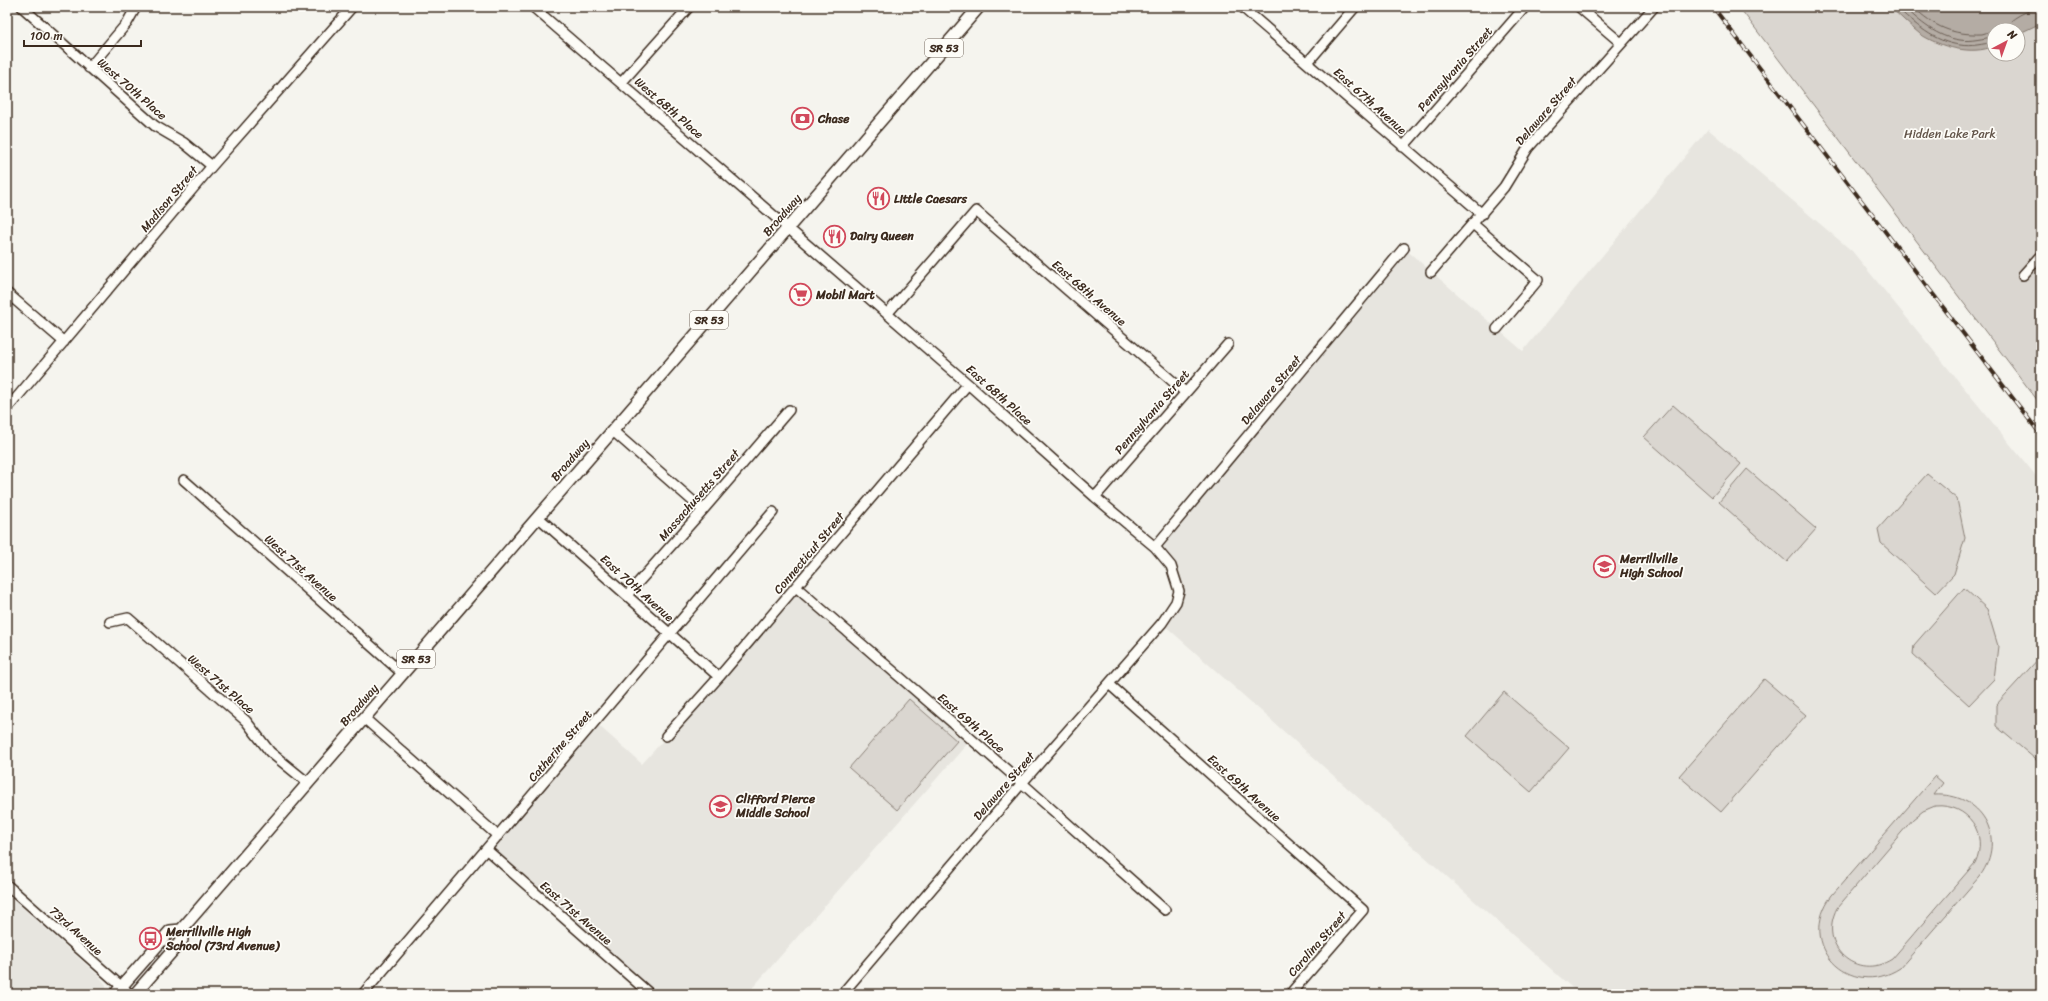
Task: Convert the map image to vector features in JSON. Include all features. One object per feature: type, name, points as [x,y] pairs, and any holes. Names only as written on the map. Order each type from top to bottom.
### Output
[{"type":"main road","name":"Broadway","points":[[135,994],[182,940],[182,930],[979,7]]},
{"type":"main road","name":"Broadway","points":[[122,992],[170,931],[182,930]]},
{"type":"street","name":"West 70th Place","points":[[22,7],[155,126],[184,143],[212,166]]},
{"type":"street","points":[[89,68],[127,23],[136,7]]},
{"type":"street","name":"Madison Street","points":[[7,409],[212,166],[352,7]]},
{"type":"street","name":"West 68th Place","points":[[533,7],[622,82],[788,228]]},
{"type":"street","points":[[622,82],[688,7]]},
{"type":"street","name":"East 67th Avenue","points":[[1242,7],[1308,62],[1403,147],[1482,214]]},
{"type":"street","points":[[1308,62],[1355,7]]},
{"type":"street","name":"Pennsylvania Street","points":[[1403,147],[1525,7]]},
{"type":"street","points":[[1579,7],[1621,43]]},
{"type":"street","name":"Delaware Street","points":[[1431,272],[1474,224],[1504,187],[1528,148],[1654,7]]},
{"type":"street","name":"East 68th Avenue","points":[[887,314],[976,211],[1185,392]]},
{"type":"street","points":[[1474,224],[1538,280],[1497,329]]},
{"type":"street","name":"East 68th Place","points":[[788,228],[968,384],[1095,497],[1155,547],[1171,566],[1179,591]]},
{"type":"street","name":"Delaware Street","points":[[1155,547],[1404,248]]},
{"type":"street","points":[[2023,275],[2041,255]]},
{"type":"street","points":[[7,293],[64,342]]},
{"type":"street","name":"Pennsylvania Street","points":[[1095,497],[1228,344]]},
{"type":"street","name":"Connecticut Street","points":[[666,736],[719,677],[968,384]]},
{"type":"street","name":"Massachusetts Street","points":[[627,595],[789,410]]},
{"type":"street","points":[[613,431],[703,510]]},
{"type":"street","name":"West 71st Avenue","points":[[184,480],[403,674]]},
{"type":"street","name":"Catherine Street","points":[[363,994],[671,634],[773,512]]},
{"type":"street","name":"East 70th Avenue","points":[[538,517],[719,677]]},
{"type":"street","name":"East 69th Place","points":[[796,587],[1022,783],[1165,910]]},
{"type":"street","name":"Delaware Street","points":[[842,994],[1022,783],[1162,623],[1176,602],[1179,591]]},
{"type":"street","name":"West 71st Place","points":[[110,622],[128,618],[246,721],[270,752],[308,783]]},
{"type":"street","name":"East 69th Avenue","points":[[1109,684],[1363,910]]},
{"type":"street","points":[[364,718],[498,836]]},
{"type":"street","name":"East 71st Avenue","points":[[487,850],[650,994]]},
{"type":"street","name":"73rd Avenue","points":[[7,885],[122,992]]},
{"type":"street","name":"Carolina Street","points":[[1290,994],[1363,910]]},
{"type":"shaded area","name":"Merrillville High School","points":[[1708,129],[1852,251],[2041,482],[2041,994],[1579,994],[1162,623],[1179,591],[1160,541],[1404,248],[1523,351]]},
{"type":"shaded area","name":"Clifford Pierce Middle School","points":[[795,593],[968,743],[747,994],[657,994],[491,848],[598,725],[642,764]]},
{"type":"shaded area","points":[[7,894],[100,977],[106,985],[106,994],[7,994]]},
{"type":"green space","name":"Hidden Lake Park","points":[[1739,7],[2041,7],[2041,405]]},
{"type":"green space","points":[[1673,405],[1741,464],[1712,497],[1644,437]]},
{"type":"green space","points":[[1747,469],[1816,529],[1787,562],[1719,502]]},
{"type":"green space","points":[[1927,474],[1957,499],[1965,538],[1954,574],[1936,593],[1881,543],[1878,529]]},
{"type":"green space","points":[[1964,588],[1987,609],[1998,646],[1994,679],[1969,705],[1913,654],[1914,645]]},
{"type":"green space","points":[[2041,656],[2041,764],[1996,726],[1996,705]]},
{"type":"green space","points":[[1764,679],[1806,715],[1721,812],[1679,776]]},
{"type":"green space","points":[[1504,692],[1569,748],[1531,792],[1467,736]]},
{"type":"green space","points":[[909,699],[957,741],[897,810],[849,768]]},
{"type":"green space","points":[[1935,776],[1943,783],[1934,795],[1951,796],[1965,801],[1977,809],[1985,820],[1990,832],[1991,846],[1988,861],[1980,876],[1900,968],[1881,976],[1863,977],[1846,972],[1833,962],[1824,948],[1820,932],[1822,914],[1832,895]],"holes":[[[1935,806],[1947,806],[1966,815],[1973,822],[1979,841],[1979,852],[1975,863],[1892,959],[1878,965],[1865,966],[1854,963],[1844,956],[1836,947],[1832,935],[1832,922],[1837,908],[1913,819],[1923,811]]]},
{"type":"water","points":[[1890,7],[2041,7],[2041,23],[2026,30],[2026,22],[1986,22],[1985,49],[1956,49],[1928,39],[1916,31]]},
{"type":"railway","points":[[1713,7],[2041,435]]},
{"type":"place","name":"Chase","points":[[803,119]]},
{"type":"place","name":"Little Caesars","points":[[878,199]]},
{"type":"place","name":"Dairy Queen","points":[[834,236]]},
{"type":"place","name":"Mobil Mart","points":[[801,295]]},
{"type":"place","name":"Merrillville High School","points":[[1605,566]]},
{"type":"place","name":"Clifford Pierce Middle School","points":[[720,806]]},
{"type":"place","name":"Merrillville High School (73rd Avenue)","points":[[150,939]]}]
